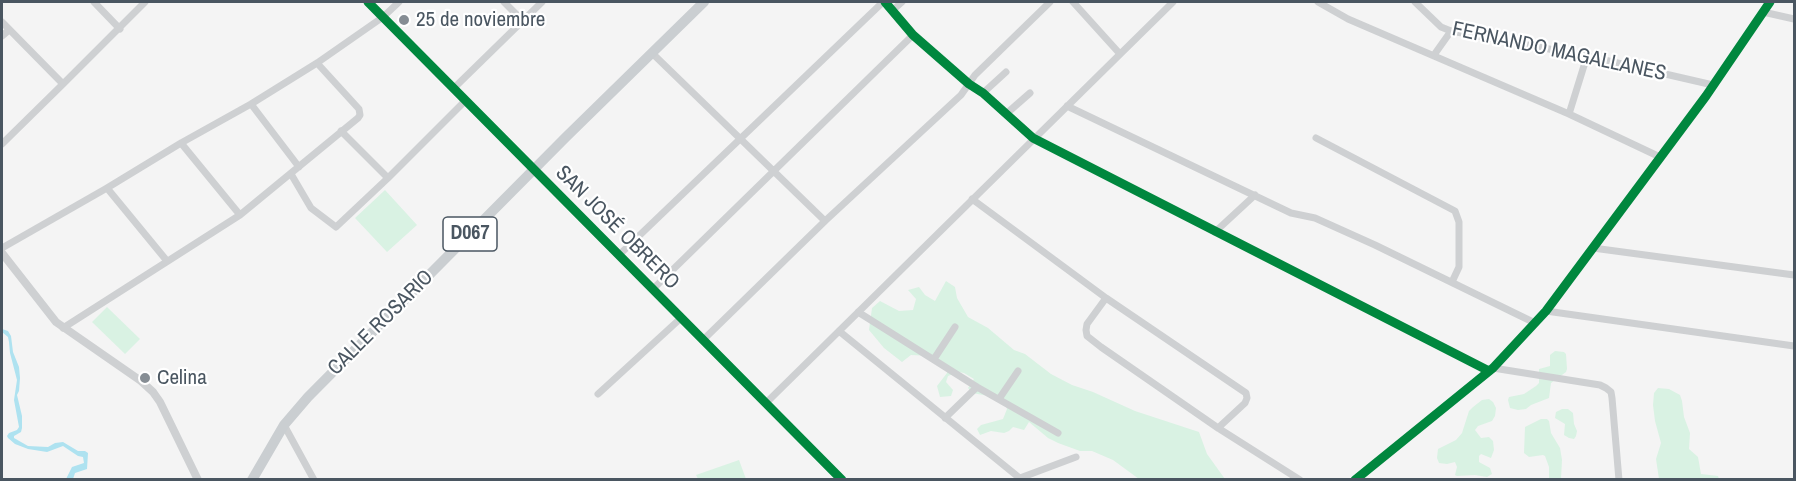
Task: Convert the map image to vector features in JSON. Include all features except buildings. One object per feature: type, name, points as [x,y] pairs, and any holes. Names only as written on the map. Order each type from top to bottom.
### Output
[{"type":"main road","name":"CALLE ROSARIO","points":[[252,480],[284,425],[308,397],[704,2]]},
{"type":"street","points":[[94,2],[120,28]]},
{"type":"street","points":[[2,144],[145,2]]},
{"type":"street","name":"SAN JOSÉ OBRERO","points":[[368,2],[842,480]]},
{"type":"street","points":[[2,248],[251,104],[384,17],[399,2]]},
{"type":"street","points":[[504,2],[522,20]]},
{"type":"street","points":[[454,88],[542,2]]},
{"type":"street","points":[[619,255],[884,2],[913,35],[1033,138],[1491,370],[1606,387],[1611,392],[1612,398],[1619,480]]},
{"type":"street","points":[[893,10],[902,2]]},
{"type":"street","points":[[703,340],[825,221],[961,95],[975,75],[1050,2]]},
{"type":"street","points":[[1073,2],[1120,54]]},
{"type":"street","points":[[766,403],[1173,2]]},
{"type":"street","name":"FERNANDO MAGALLANES","points":[[1415,2],[1441,27],[1452,31],[1587,56],[1713,85]]},
{"type":"street","points":[[1355,480],[1491,370],[1546,311],[1713,85],[1768,2]]},
{"type":"street","points":[[1322,3],[1348,19],[1569,114],[1660,157]]},
{"type":"street","points":[[1763,12],[1794,19]]},
{"type":"street","points":[[2,22],[63,84]]},
{"type":"street","points":[[2,36],[9,30]]},
{"type":"street","points":[[1434,55],[1452,31]]},
{"type":"street","points":[[653,289],[913,35]]},
{"type":"street","points":[[652,52],[825,221]]},
{"type":"street","points":[[1569,114],[1587,56]]},
{"type":"street","points":[[63,328],[240,215],[360,116],[359,109],[316,63]]},
{"type":"street","points":[[983,93],[1006,72]]},
{"type":"street","points":[[1006,114],[1030,93]]},
{"type":"street","points":[[291,174],[311,208],[336,227],[465,101]]},
{"type":"street","points":[[251,104],[299,167]]},
{"type":"street","points":[[1067,106],[1291,213],[1315,218],[1535,323]]},
{"type":"street","points":[[341,131],[388,178]]},
{"type":"street","points":[[1316,138],[1455,211],[1459,222],[1459,267],[1452,282]]},
{"type":"street","points":[[181,143],[240,215]]},
{"type":"street","points":[[107,188],[166,261]]},
{"type":"street","points":[[1215,232],[1255,195]]},
{"type":"street","points":[[972,199],[1106,298],[1246,393],[1245,403],[1218,429]]},
{"type":"street","points":[[1593,248],[1794,275]]},
{"type":"street","points":[[2,253],[47,312],[63,328],[141,381],[153,392],[198,480]]},
{"type":"street","points":[[1106,298],[1087,324],[1087,336],[1218,429],[1300,480]]},
{"type":"street","points":[[1546,311],[1794,346]]},
{"type":"street","points":[[858,312],[977,387],[1058,433]]},
{"type":"street","points":[[598,394],[681,318]]},
{"type":"street","points":[[934,359],[955,327]]},
{"type":"street","points":[[839,331],[1021,479],[1076,457]]},
{"type":"street","points":[[999,399],[1018,371]]},
{"type":"street","points":[[945,418],[977,387]]},
{"type":"street","points":[[284,425],[314,480]]},
{"type":"green space","points":[[385,190],[417,225],[387,252],[355,218]]},
{"type":"green space","points":[[946,281],[955,287],[957,298],[968,317],[988,328],[1014,350],[1025,354],[1051,374],[1135,411],[1199,432],[1207,454],[1225,479],[1139,479],[1113,460],[1092,451],[1080,451],[1048,438],[1029,422],[1024,430],[1013,427],[1004,433],[991,431],[980,435],[977,429],[981,425],[1003,419],[1007,409],[1005,403],[989,396],[972,393],[968,388],[974,379],[959,372],[948,376],[946,382],[953,390],[951,396],[940,397],[937,386],[947,373],[947,367],[931,356],[911,355],[902,362],[884,348],[869,330],[872,308],[880,301],[899,311],[913,310],[916,299],[908,290],[919,287],[925,295],[935,301]]},
{"type":"green space","points":[[107,307],[140,339],[125,354],[92,322]]},
{"type":"green space","points":[[1555,351],[1566,354],[1567,369],[1551,383],[1549,398],[1526,409],[1510,408],[1509,397],[1524,394],[1539,383],[1539,369],[1550,366],[1550,355]]},
{"type":"green space","points":[[1658,388],[1669,389],[1680,395],[1690,433],[1689,449],[1698,457],[1701,474],[1718,476],[1719,479],[1659,479],[1656,459],[1661,443],[1653,405],[1654,393]]},
{"type":"green space","points":[[1489,399],[1496,408],[1495,416],[1492,421],[1478,426],[1475,430],[1481,438],[1489,437],[1493,441],[1494,450],[1491,458],[1481,454],[1479,456],[1479,462],[1490,468],[1492,474],[1487,477],[1457,476],[1455,475],[1457,467],[1455,462],[1439,463],[1438,449],[1456,440],[1462,433],[1469,411],[1482,400]]},
{"type":"green space","points":[[1568,409],[1573,413],[1577,431],[1574,439],[1564,435],[1565,424],[1555,418],[1556,412]]},
{"type":"green space","points":[[1541,419],[1549,421],[1551,433],[1560,448],[1561,479],[1549,479],[1549,467],[1545,456],[1529,457],[1524,453],[1525,427]]},
{"type":"green space","points":[[739,460],[746,479],[698,479],[696,475]]},
{"type":"water","points":[[2,329],[8,331],[11,336],[13,352],[19,367],[17,395],[22,428],[14,438],[28,446],[48,447],[63,442],[78,451],[88,453],[87,469],[75,473],[73,479],[66,479],[72,467],[84,463],[83,457],[63,446],[47,452],[28,449],[15,444],[7,436],[19,427],[14,400],[17,380],[8,337]]},
{"type":"cycle path","points":[[368,2],[842,480]]},
{"type":"cycle path","points":[[885,2],[913,35],[1033,138],[1489,371]]},
{"type":"cycle path","points":[[1355,480],[1493,368],[1546,311],[1706,96],[1770,2]]},
{"type":"place","name":"25 de noviembre","points":[[404,20]]},
{"type":"place","name":"Celina","points":[[145,378]]}]
